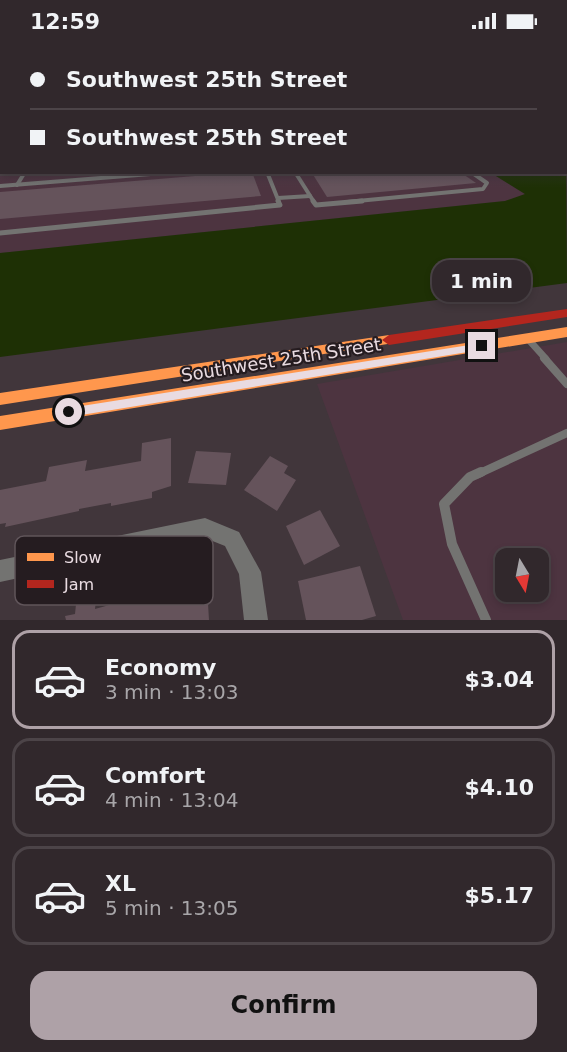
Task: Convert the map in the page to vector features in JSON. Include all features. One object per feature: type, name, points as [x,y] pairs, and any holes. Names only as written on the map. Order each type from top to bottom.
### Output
[{"type":"street","name":"Southwest 25th Street","points":[[0,399],[567,314]]},
{"type":"street","name":"Southwest 25th Street","points":[[0,423],[567,332]]},
{"type":"street","points":[[167,536],[205,528],[232,539],[250,572],[256,620]]},
{"type":"street","points":[[0,571],[15,568]]},
{"type":"lane","points":[[17,185],[24,174]]},
{"type":"lane","points":[[0,186],[152,174]]},
{"type":"lane","points":[[0,233],[280,206],[268,174]]},
{"type":"lane","points":[[296,174],[316,205],[483,189],[486,183],[474,174]]},
{"type":"lane","points":[[278,198],[310,196]]},
{"type":"lane","points":[[528,339],[567,384]]},
{"type":"lane","points":[[486,620],[452,544],[444,504],[470,477],[567,433]]},
{"type":"shaded area","points":[[0,174],[494,174],[526,195],[505,201],[0,253]]},
{"type":"shaded area","points":[[493,174],[566,174],[567,283],[0,357],[0,253],[505,201],[525,194]]},
{"type":"shaded area","points":[[567,342],[567,620],[403,620],[317,384]]},
{"type":"building","points":[[220,174],[253,174],[261,196],[0,219],[0,192]]},
{"type":"building","points":[[313,174],[463,174],[476,183],[327,197]]},
{"type":"building","points":[[171,438],[171,486],[152,492],[152,498],[111,506],[111,503],[79,509],[79,511],[5,527],[6,523],[0,524],[0,490],[46,481],[49,467],[87,460],[85,471],[141,461],[142,443]]},
{"type":"building","points":[[196,451],[231,453],[226,485],[188,483]]},
{"type":"building","points":[[270,456],[288,466],[284,473],[296,480],[277,511],[244,490]]},
{"type":"building","points":[[320,510],[340,546],[304,565],[286,526]]},
{"type":"building","points":[[360,566],[376,616],[362,620],[306,620],[298,581]]},
{"type":"building","points":[[76,605],[95,605],[95,609],[109,605],[208,605],[209,620],[66,620],[65,616],[75,614]]},
{"type":"traffic: slow","points":[[0,423],[567,332]]},
{"type":"traffic: slow","points":[[0,399],[389,340]]},
{"type":"traffic: jam","points":[[389,340],[567,313]]},
{"type":"route","points":[[69,412],[482,346]]}]
